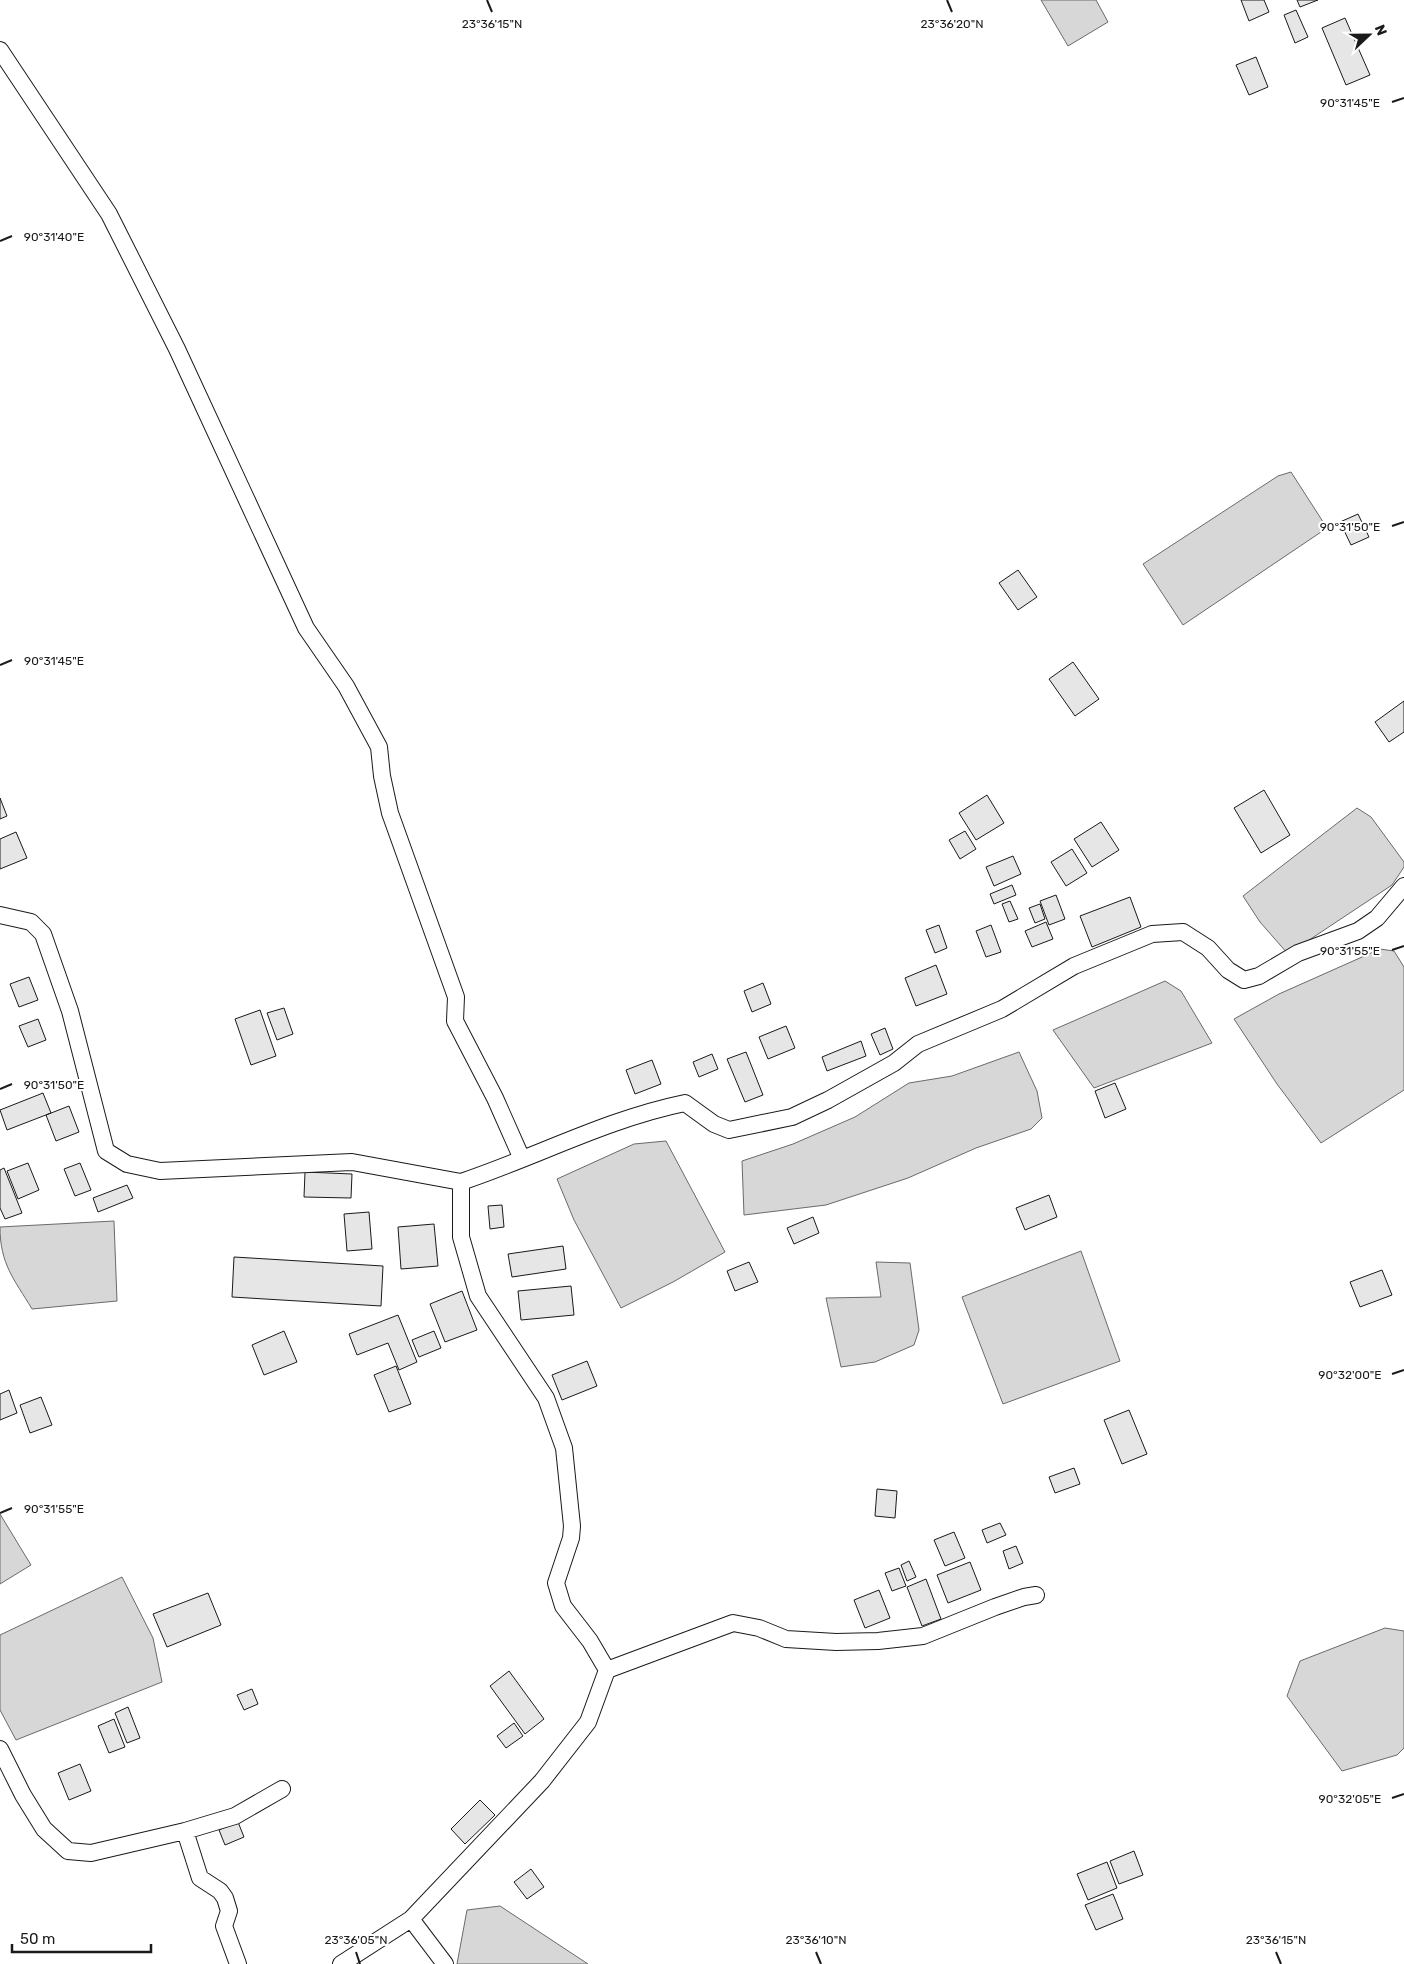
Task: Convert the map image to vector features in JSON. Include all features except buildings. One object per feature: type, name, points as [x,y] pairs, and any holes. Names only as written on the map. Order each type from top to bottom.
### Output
[{"type":"street","points":[[0,50],[109,214],[177,349],[306,628],[346,686],[379,747],[382,776],[390,813],[456,997],[456,1021],[495,1098],[522,1159]]},
{"type":"street","points":[[0,915],[31,922],[43,934],[70,1011],[106,1151],[127,1164],[160,1171],[352,1162],[461,1182],[589,1132],[656,1109],[685,1103],[714,1124],[729,1130],[792,1117],[828,1100],[894,1063],[918,1044],[1002,1009],[1074,966],[1152,934],[1183,932],[1208,948],[1228,970],[1244,980],[1258,976],[1298,952],[1358,931],[1378,918],[1404,886]]},
{"type":"street","points":[[341,1964],[411,1919],[542,1780],[588,1722],[606,1670],[590,1641],[563,1606],[556,1583],[571,1538],[572,1526],[564,1448],[546,1398],[478,1296],[460,1237],[461,1182]]},
{"type":"street","points":[[606,1670],[733,1623],[759,1628],[786,1639],[836,1642],[923,1636],[995,1607],[1036,1595]]},
{"type":"street","points":[[0,1749],[23,1795],[44,1829],[68,1851],[91,1853],[185,1831],[235,1816],[282,1789]]},
{"type":"street","points":[[185,1831],[200,1878],[220,1892],[225,1898],[229,1911],[224,1926],[238,1964]]},
{"type":"street","points":[[411,1919],[445,1964]]},
{"type":"shaded area","points":[[1041,0],[1096,0],[1108,22],[1068,46]]},
{"type":"shaded area","points":[[1291,472],[1327,528],[1183,625],[1143,564],[1278,476]]},
{"type":"shaded area","points":[[1357,808],[1371,817],[1404,862],[1404,867],[1392,885],[1288,954],[1260,922],[1243,896]]},
{"type":"shaded area","points":[[1380,949],[1394,951],[1404,967],[1404,1090],[1321,1143],[1277,1084],[1234,1019],[1279,994]]},
{"type":"shaded area","points":[[1165,981],[1181,991],[1212,1043],[1094,1088],[1053,1030]]},
{"type":"shaded area","points":[[1019,1052],[1037,1091],[1042,1118],[1031,1129],[976,1148],[908,1178],[826,1205],[744,1215],[742,1161],[793,1144],[855,1117],[909,1083],[952,1076]]},
{"type":"shaded area","points":[[666,1141],[725,1252],[673,1282],[621,1308],[574,1220],[557,1179],[634,1144]]},
{"type":"shaded area","points":[[114,1221],[117,1301],[32,1309],[5,1261],[2,1251],[0,1227]]},
{"type":"shaded area","points":[[1081,1251],[1120,1361],[1003,1404],[962,1297]]},
{"type":"shaded area","points":[[876,1262],[910,1263],[919,1330],[914,1345],[875,1362],[841,1367],[826,1298],[881,1297]]},
{"type":"shaded area","points":[[0,1514],[31,1565],[0,1584]]},
{"type":"shaded area","points":[[122,1577],[153,1638],[162,1682],[16,1740],[0,1710],[0,1635]]},
{"type":"shaded area","points":[[1385,1628],[1404,1631],[1404,1748],[1397,1755],[1342,1771],[1287,1696],[1300,1661]]},
{"type":"shaded area","points":[[500,1906],[588,1964],[457,1964],[467,1910]]}]
